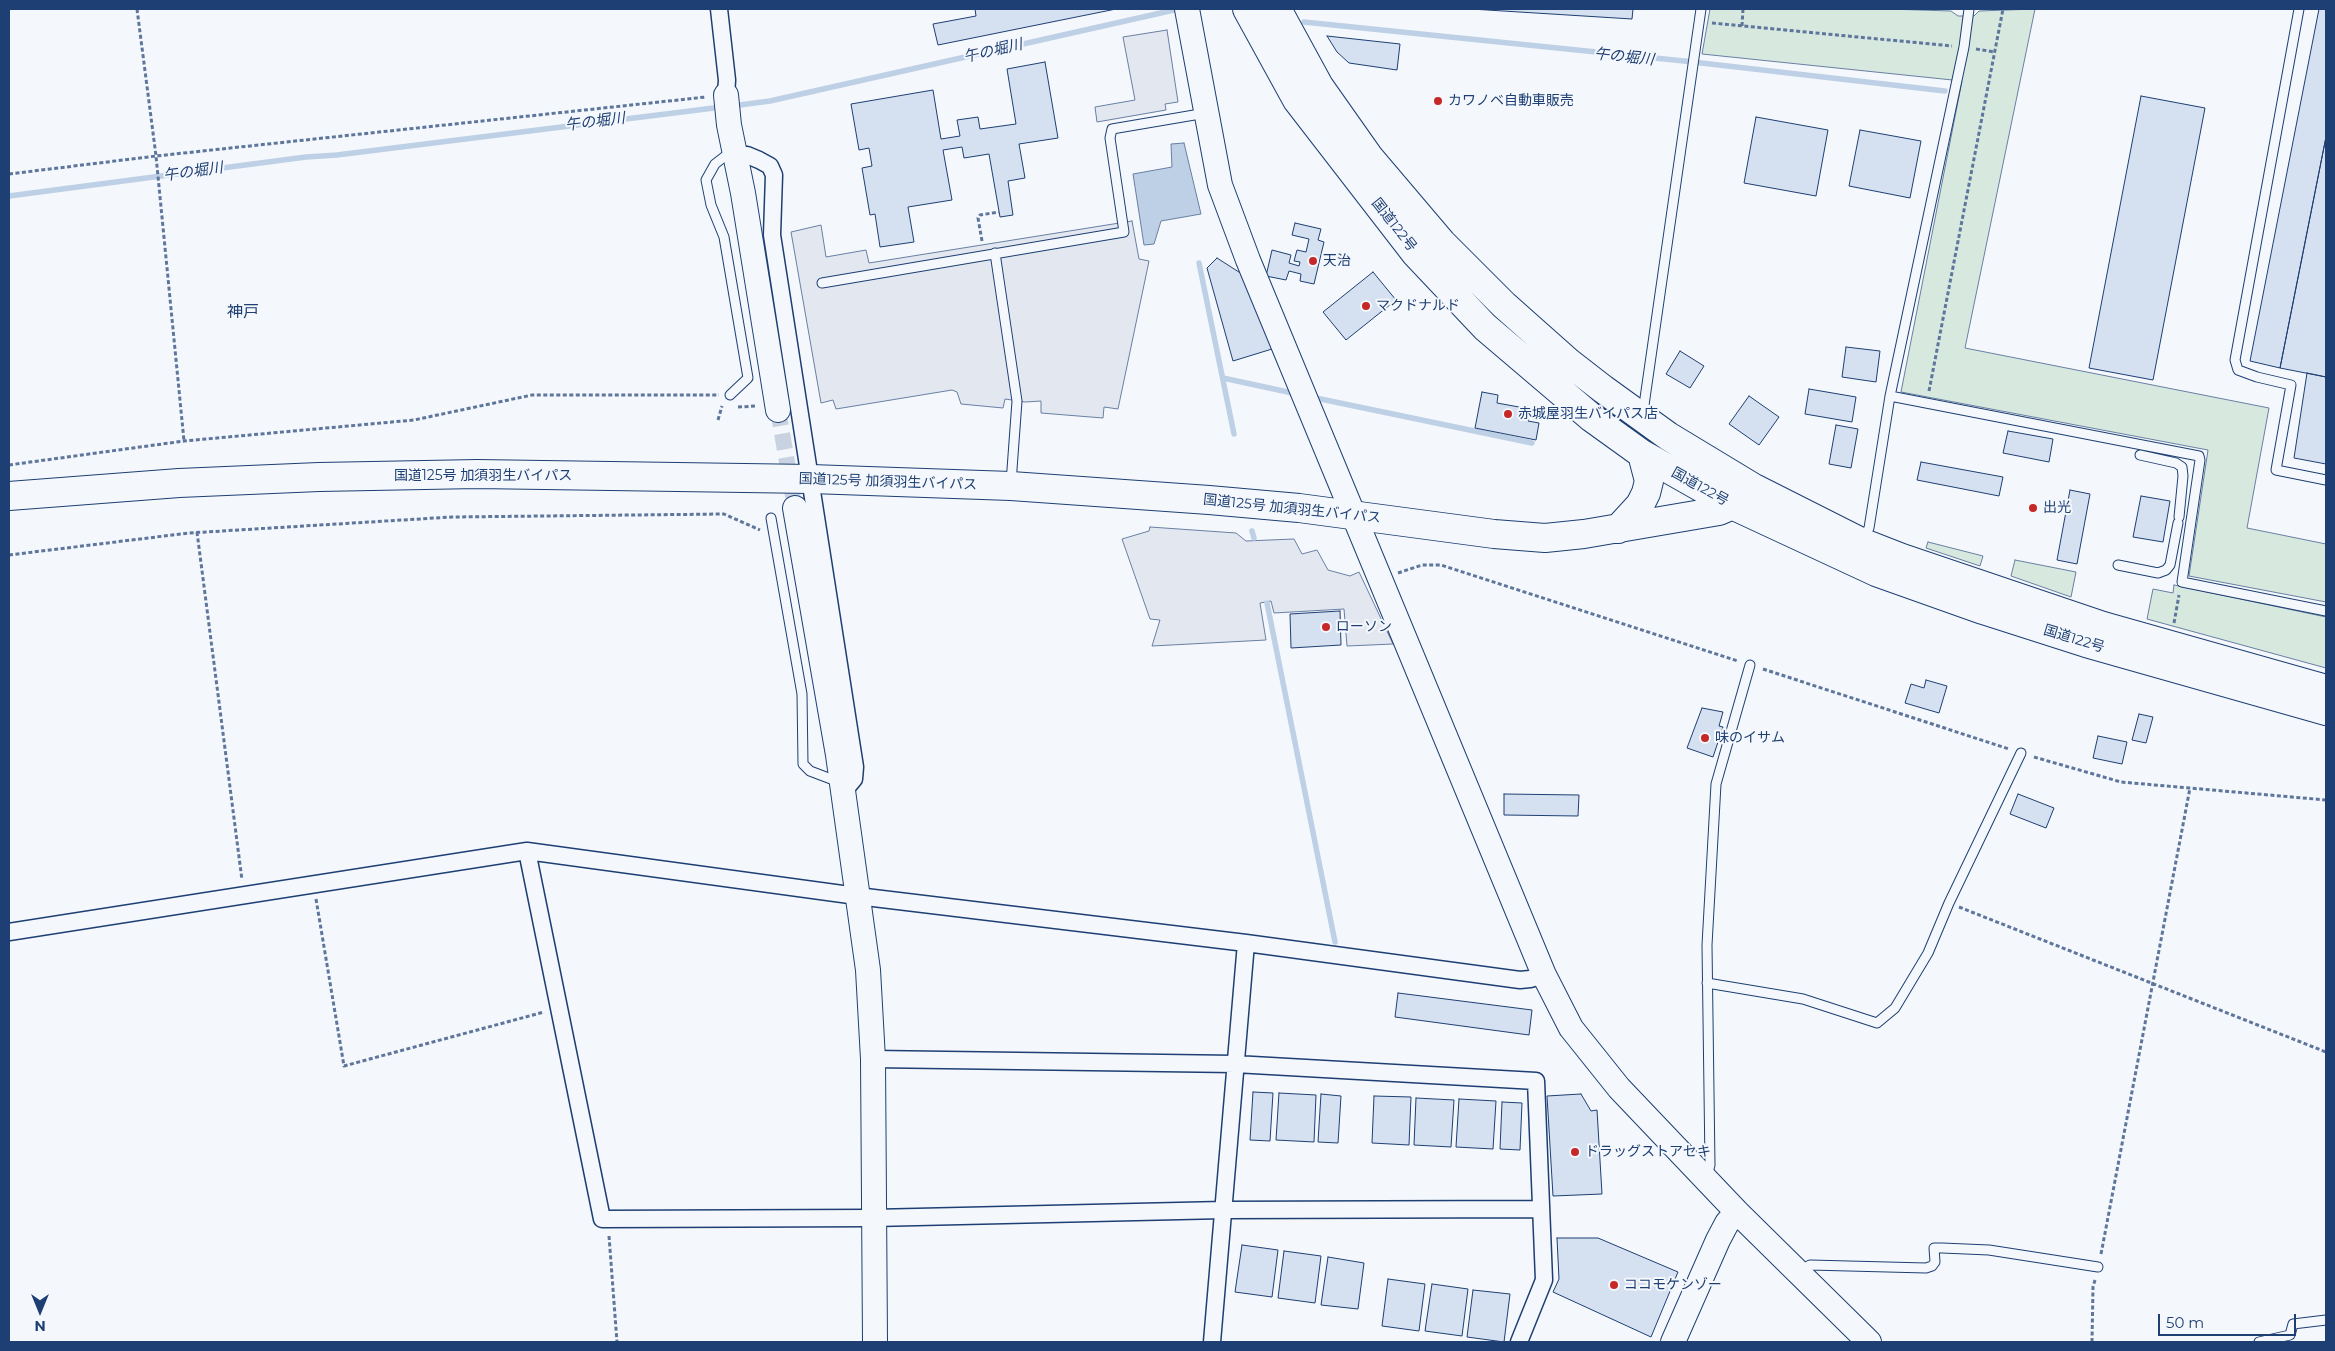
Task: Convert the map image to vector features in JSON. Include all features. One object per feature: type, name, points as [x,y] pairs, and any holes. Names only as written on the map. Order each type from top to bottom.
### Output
[{"type":"highway","name":"国道122号","points":[[1247,9],[1297,100],[1416,254],[1484,327],[1592,418],[1642,454],[1734,506],[1876,572],[1983,610],[2103,648],[2326,712]]},
{"type":"highway","name":"国道122号","points":[[1277,9],[1319,86],[1369,157],[1442,243],[1539,336],[1603,389],[1698,455],[1754,488],[1861,542],[1977,585],[2170,646],[2326,689]]},
{"type":"highway","points":[[1618,529],[1640,505],[1646,493],[1648,481],[1642,454]]},
{"type":"highway","name":"国道125号 加須羽生バイパス","points":[[9,496],[179,483],[329,477],[477,474],[811,479],[1011,486],[1209,500],[1494,534],[1545,538],[1618,529],[1719,511],[1742,501],[1754,488]]},
{"type":"street","points":[[719,9],[727,80],[726,95],[729,125],[735,154],[770,408]]},
{"type":"street","points":[[1187,9],[1220,185],[1248,260],[1544,974],[1571,1028],[1619,1088],[1737,1212],[1869,1342]]},
{"type":"street","points":[[735,154],[747,155],[760,160],[770,166],[774,175],[772,235],[855,767],[854,779],[843,787]]},
{"type":"street","points":[[795,508],[843,787],[868,970],[873,1059],[875,1342]]},
{"type":"street","points":[[9,932],[527,851],[857,896],[1246,943],[1520,980],[1530,980],[1544,974]]},
{"type":"street","points":[[527,851],[602,1219],[873,1218],[1223,1210],[1541,1209]]},
{"type":"street","points":[[1212,1342],[1246,943]]},
{"type":"street","points":[[873,1059],[1236,1064],[1536,1081],[1544,1280],[1519,1342]]},
{"type":"street","points":[[1673,1342],[1718,1240],[1727,1223],[1737,1212]]},
{"type":"lane","points":[[1642,417],[1701,9]]},
{"type":"lane","points":[[1861,542],[1871,520],[1890,396],[1964,47],[1969,9]]},
{"type":"lane","points":[[2298,9],[2235,360],[2238,370],[2291,385],[2276,470],[2326,480]]},
{"type":"lane","points":[[822,283],[1124,232],[1110,138],[1112,129],[1206,113]]},
{"type":"lane","points":[[730,395],[748,378],[724,237],[711,205],[706,180],[715,164],[724,157],[735,154]]},
{"type":"lane","points":[[995,253],[1018,402],[1011,486]]},
{"type":"lane","points":[[1890,396],[2199,456],[2200,460],[2182,582],[2326,611]]},
{"type":"lane","points":[[2118,564],[2158,573],[2166,570],[2170,565],[2179,520],[2183,476],[2182,467],[2176,463],[2140,455]]},
{"type":"lane","points":[[771,518],[802,694],[804,764],[810,771],[843,787]]},
{"type":"lane","points":[[1706,1178],[1710,1164],[1707,983],[1716,784],[1750,665]]},
{"type":"lane","points":[[1707,983],[1803,999],[1877,1023],[1895,1008],[1928,953],[1949,903],[2021,753]]},
{"type":"lane","points":[[1799,1271],[1810,1265],[1926,1268],[1932,1266],[1935,1262],[1934,1248],[1989,1250],[2098,1267]]},
{"type":"lane","points":[[2258,1342],[2290,1335],[2293,1324],[2326,1320]]},
{"type":"path","points":[[137,9],[156,156],[184,441]]},
{"type":"path","points":[[1742,26],[1743,9]]},
{"type":"path","points":[[1927,404],[2003,9]]},
{"type":"path","points":[[1699,21],[1964,47],[1995,52]]},
{"type":"path","points":[[9,174],[156,156],[726,95]]},
{"type":"path","points":[[982,241],[978,218],[980,215],[999,212]]},
{"type":"path","points":[[9,465],[184,441],[414,420],[532,395],[730,395]]},
{"type":"path","points":[[734,407],[770,408]]},
{"type":"path","points":[[9,555],[196,532],[452,517],[724,514],[775,537]]},
{"type":"path","points":[[196,532],[244,895]]},
{"type":"path","points":[[1380,580],[1422,564],[1441,564],[2021,753],[2120,782],[2326,800]]},
{"type":"path","points":[[2170,646],[2182,582]]},
{"type":"path","points":[[2092,1342],[2093,1287],[2190,788]]},
{"type":"path","points":[[314,884],[344,1066],[559,1008]]},
{"type":"path","points":[[1949,903],[2326,1052]]},
{"type":"path","points":[[608,1219],[617,1342]]},
{"type":"shaded area","points":[[1710,9],[1888,9],[1951,11],[1958,16],[1974,16],[1979,11],[2035,9],[1965,348],[2269,408],[2247,528],[2326,544],[2326,602],[2189,576],[2208,450],[1901,392],[1962,81],[1702,54]]},
{"type":"shaded area","points":[[1167,30],[1178,102],[1165,104],[1166,110],[1097,122],[1095,107],[1135,100],[1123,37]]},
{"type":"shaded area","points":[[1132,221],[1139,259],[1149,261],[1118,409],[1104,407],[1103,418],[1041,413],[1041,401],[1025,402],[1005,399],[1003,408],[961,404],[957,392],[952,390],[836,409],[833,400],[821,403],[791,232],[821,225],[826,257],[866,250],[869,263]]},
{"type":"shaded area","points":[[1150,527],[1236,533],[1246,541],[1294,539],[1302,554],[1317,550],[1328,570],[1350,576],[1359,572],[1393,644],[1347,646],[1344,609],[1274,613],[1271,601],[1260,603],[1266,640],[1152,646],[1160,620],[1150,619],[1122,539],[1149,531]]},
{"type":"shaded area","points":[[1928,542],[1983,556],[1980,566],[1926,548]]},
{"type":"shaded area","points":[[2015,560],[2076,572],[2071,597],[2011,576]]},
{"type":"shaded area","points":[[2174,585],[2326,617],[2326,668],[2147,619],[2153,589],[2173,593]]},
{"type":"water","points":[[1184,143],[1201,214],[1161,221],[1154,244],[1144,245],[1133,174],[1172,167],[1171,144]]},
{"type":"building","points":[[975,9],[1116,9],[938,45],[933,24],[976,16]]},
{"type":"building","points":[[1471,9],[1633,9],[1632,19]]},
{"type":"building","points":[[2319,9],[2326,9],[2326,137],[2280,368],[2250,361]]},
{"type":"building","points":[[1327,36],[1400,44],[1397,70],[1349,63],[1337,52]]},
{"type":"building","points":[[1045,62],[1058,138],[1019,144],[1025,178],[1008,181],[1013,215],[1000,217],[989,154],[964,158],[962,147],[943,150],[952,200],[908,207],[914,242],[880,247],[875,214],[870,215],[862,168],[872,166],[869,148],[859,150],[851,104],[933,90],[941,139],[960,136],[957,120],[978,117],[980,129],[1016,124],[1007,69]]},
{"type":"building","points":[[2141,96],[2205,108],[2153,380],[2089,368]]},
{"type":"building","points":[[1756,117],[1828,130],[1816,196],[1744,183]]},
{"type":"building","points":[[1860,130],[1921,141],[1910,198],[1849,186]]},
{"type":"building","points":[[2326,137],[2326,377],[2280,368]]},
{"type":"building","points":[[1295,223],[1321,229],[1318,240],[1324,242],[1314,284],[1300,281],[1301,274],[1289,271],[1286,280],[1266,276],[1272,250],[1291,255],[1289,263],[1299,266],[1300,262],[1294,261],[1297,250],[1306,252],[1309,239],[1292,235]]},
{"type":"building","points":[[1217,258],[1242,274],[1272,349],[1233,361],[1207,268]]},
{"type":"building","points":[[1373,272],[1396,300],[1346,340],[1323,312]]},
{"type":"building","points":[[1846,347],[1880,351],[1876,382],[1842,377]]},
{"type":"building","points":[[1680,351],[1704,366],[1690,388],[1666,374]]},
{"type":"building","points":[[2307,373],[2326,377],[2326,464],[2294,458]]},
{"type":"building","points":[[1809,389],[1856,397],[1852,422],[1805,414]]},
{"type":"building","points":[[1482,392],[1498,395],[1497,403],[1530,409],[1528,421],[1539,423],[1536,440],[1475,428]]},
{"type":"building","points":[[1749,396],[1779,417],[1759,445],[1729,424]]},
{"type":"building","points":[[1836,425],[1858,429],[1851,468],[1829,464]]},
{"type":"building","points":[[2008,431],[2053,439],[2049,462],[2003,453]]},
{"type":"building","points":[[1921,462],[2003,477],[1999,496],[1917,480]]},
{"type":"building","points":[[2070,490],[2090,494],[2077,564],[2057,560]]},
{"type":"building","points":[[2141,496],[2170,501],[2163,542],[2133,537]]},
{"type":"building","points":[[1340,611],[1341,645],[1291,648],[1290,614]]},
{"type":"building","points":[[1926,680],[1947,686],[1939,713],[1905,703],[1911,684],[1924,688]]},
{"type":"building","name":"味のイサム","points":[[1702,708],[1723,712],[1719,726],[1723,727],[1713,757],[1687,748]]},
{"type":"building","points":[[2139,714],[2153,717],[2146,743],[2132,740]]},
{"type":"building","points":[[2098,736],[2127,742],[2122,764],[2093,758]]},
{"type":"building","points":[[1504,794],[1579,795],[1578,816],[1504,815]]},
{"type":"building","points":[[2018,794],[2054,808],[2046,828],[2010,814]]},
{"type":"building","points":[[1398,993],[1532,1010],[1529,1035],[1395,1017]]},
{"type":"building","points":[[1253,1092],[1273,1093],[1270,1141],[1250,1140]]},
{"type":"building","points":[[1279,1093],[1316,1095],[1314,1142],[1276,1140]]},
{"type":"building","points":[[1321,1094],[1341,1096],[1338,1143],[1318,1142]]},
{"type":"building","name":"ドラッグストアセキ","points":[[1581,1094],[1591,1111],[1597,1110],[1602,1194],[1553,1196],[1547,1096]]},
{"type":"building","points":[[1374,1096],[1411,1097],[1409,1145],[1372,1143]]},
{"type":"building","points":[[1416,1098],[1454,1100],[1451,1147],[1414,1145]]},
{"type":"building","points":[[1459,1099],[1496,1101],[1493,1149],[1456,1147]]},
{"type":"building","points":[[1502,1102],[1522,1103],[1520,1150],[1500,1149]]},
{"type":"building","name":"ココモケンゾー","points":[[1557,1238],[1598,1238],[1678,1272],[1651,1337],[1553,1292],[1559,1279]]},
{"type":"building","points":[[1242,1245],[1278,1250],[1272,1297],[1235,1292]]},
{"type":"building","points":[[1284,1251],[1321,1256],[1315,1303],[1278,1298]]},
{"type":"building","points":[[1328,1257],[1364,1263],[1358,1309],[1321,1305]]},
{"type":"building","points":[[1388,1279],[1425,1284],[1419,1331],[1382,1326]]},
{"type":"building","points":[[1432,1284],[1468,1289],[1462,1336],[1425,1331]]},
{"type":"building","points":[[1473,1290],[1510,1294],[1504,1342],[1467,1337]]},
{"type":"waterway","name":"午の堀川","points":[[732,106],[770,101],[1174,10]]},
{"type":"waterway","name":"午の堀川","points":[[1304,22],[1684,61],[1945,91]]},
{"type":"waterway","name":"午の堀川","points":[[9,196],[306,157],[337,155],[722,107]]},
{"type":"waterway","points":[[1199,263],[1234,434]]},
{"type":"waterway","points":[[1223,378],[1297,394]]},
{"type":"waterway","points":[[1311,397],[1532,443]]},
{"type":"waterway","points":[[1252,531],[1254,538]]},
{"type":"waterway","points":[[1267,603],[1335,942]]},
{"type":"tunnel","points":[[778,410],[795,508]]},
{"type":"place","name":"カワノベ自動車販売","points":[[1438,101]]},
{"type":"place","name":"天治","points":[[1313,261]]},
{"type":"place","name":"マクドナルド","points":[[1366,306]]},
{"type":"place","name":"赤城屋羽生バイパス店","points":[[1508,414]]},
{"type":"place","name":"出光","points":[[2033,508]]},
{"type":"place","name":"ローソン","points":[[1326,627]]},
{"type":"place","name":"味のイサム","points":[[1705,738]]},
{"type":"place","name":"ドラッグストアセキ","points":[[1575,1152]]},
{"type":"place","name":"ココモケンゾー","points":[[1614,1285]]},
{"type":"district","name":"神戸","points":[[243,312]]}]
